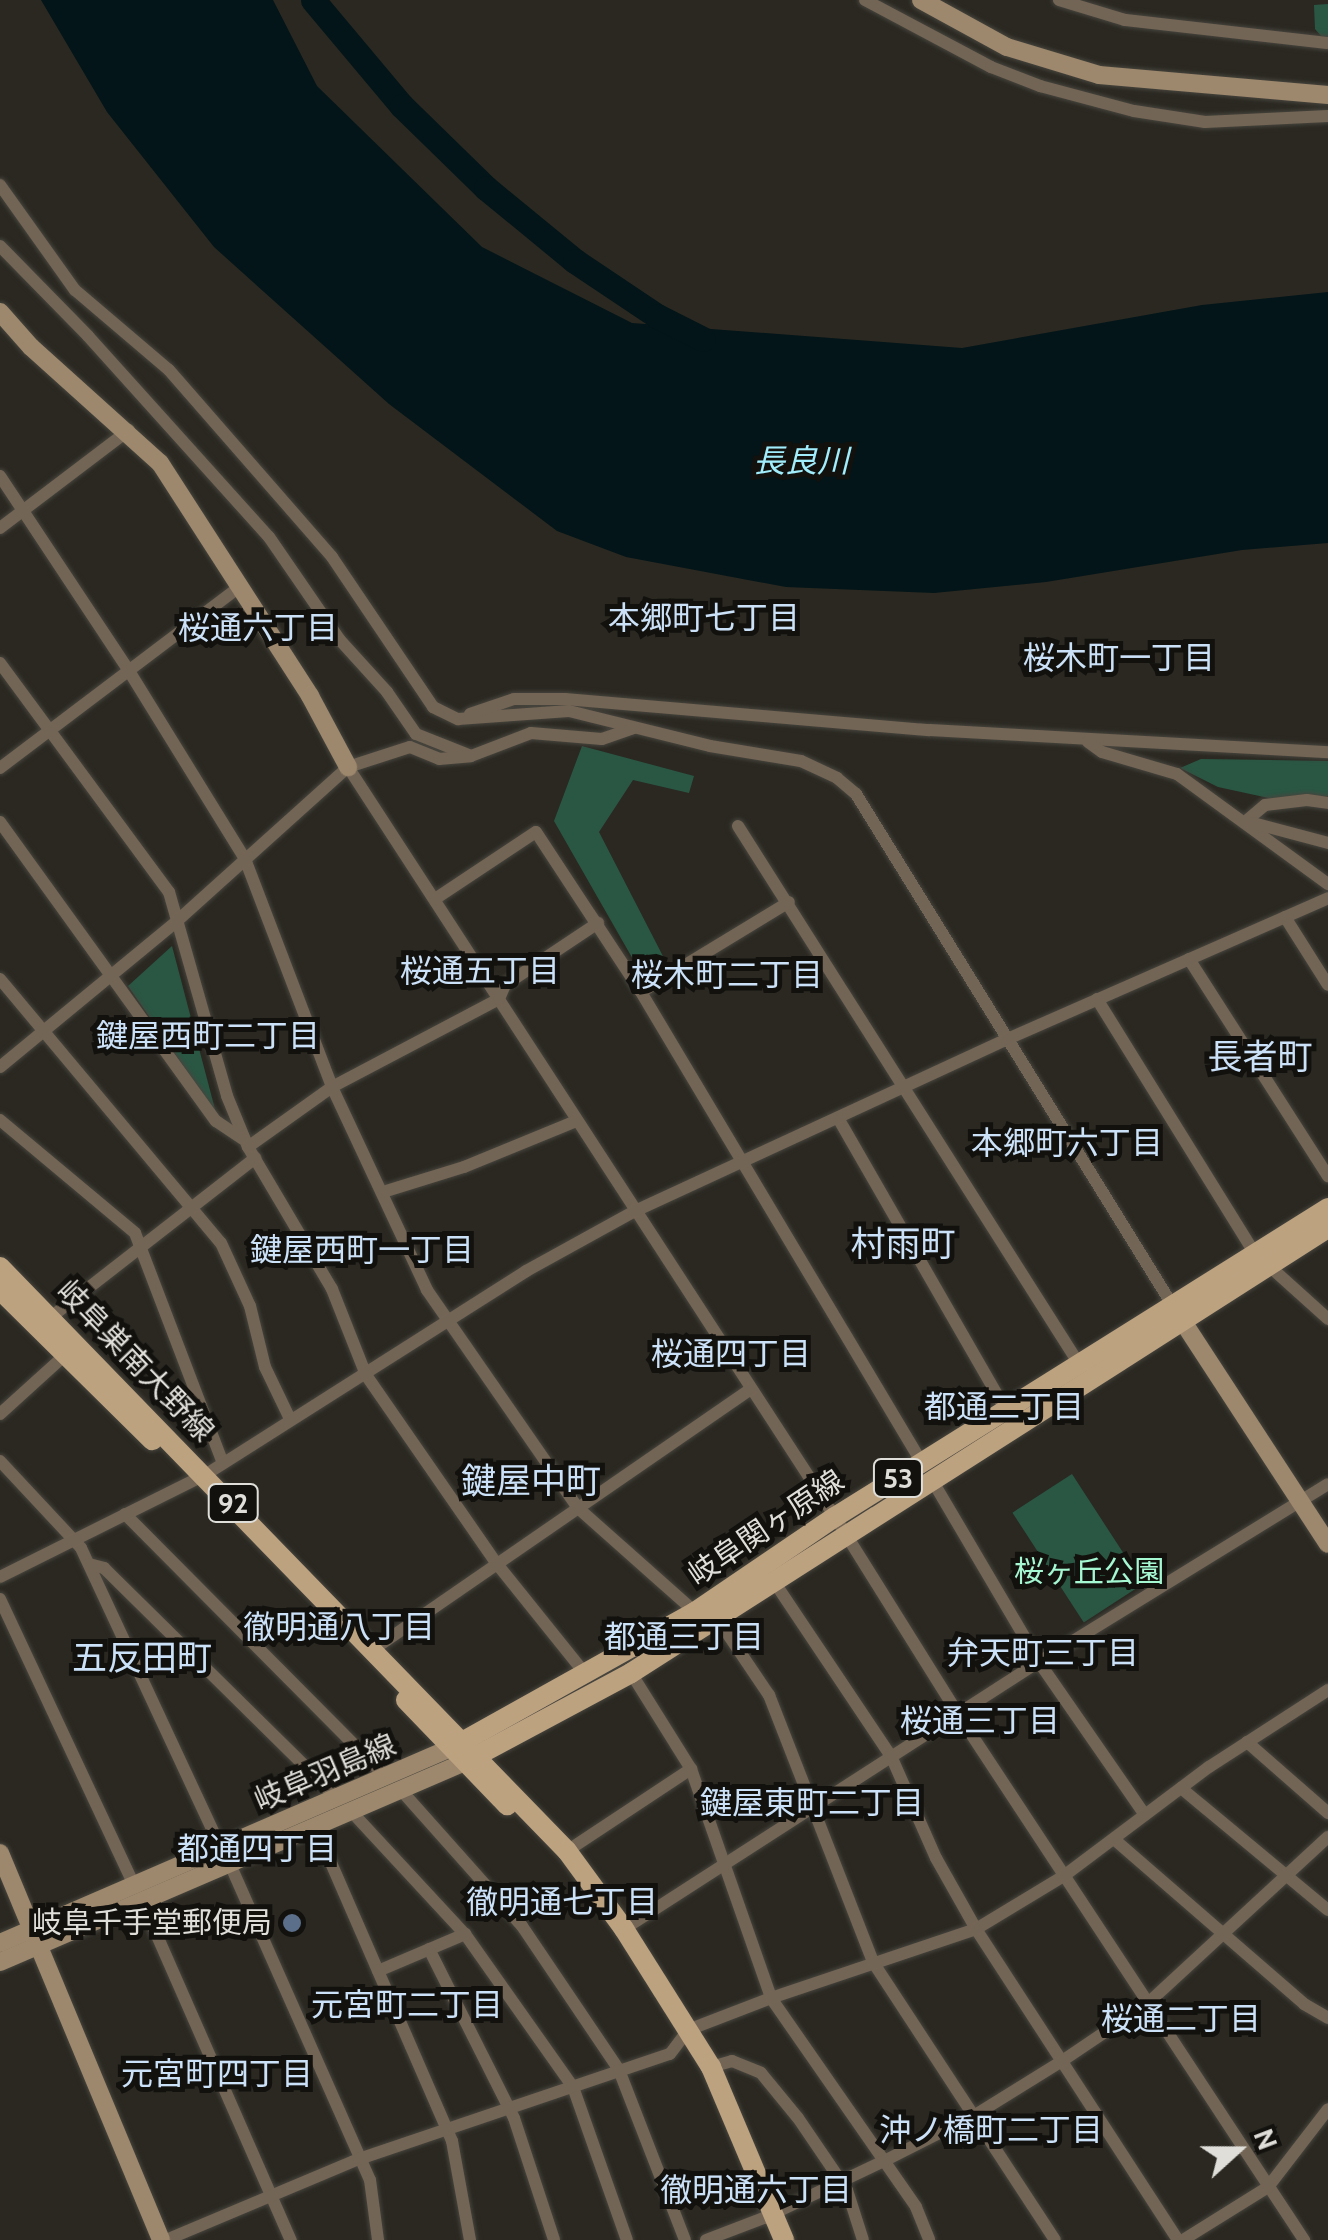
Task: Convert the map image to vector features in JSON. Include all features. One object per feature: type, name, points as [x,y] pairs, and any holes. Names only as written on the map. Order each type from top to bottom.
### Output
[{"type":"main road","name":"岐阜関ヶ原線","points":[[464,1752],[695,1612],[835,1517],[927,1471],[1261,1259],[1328,1208]]},
{"type":"main road","name":"岐阜関ヶ原線","points":[[1261,1259],[1328,1228]]},
{"type":"main road","name":"岐阜巣南大野線","points":[[0,1267],[464,1752]]},
{"type":"main road","name":"岐阜巣南大野線","points":[[0,1290],[374,1649],[464,1752]]},
{"type":"main road","name":"岐阜関ヶ原線","points":[[464,1752],[630,1673],[846,1536],[927,1471],[1079,1364],[1177,1313]]},
{"type":"main road","points":[[464,1752],[567,1852],[624,1929],[684,2033],[784,2240]]},
{"type":"main road","points":[[464,1752],[576,1881],[711,2067],[770,2216],[771,2240]]},
{"type":"street","points":[[864,0],[991,67],[1040,86],[1134,111],[1206,122],[1328,116]]},
{"type":"street","points":[[921,0],[1007,47],[1099,76],[1328,94]]},
{"type":"street","points":[[1059,0],[1125,20],[1328,43]]},
{"type":"street","points":[[0,185],[75,290],[169,370],[332,557],[422,697],[458,719],[568,711],[802,761],[838,778],[856,794],[1004,1040],[1328,1544]]},
{"type":"street","points":[[0,246],[88,336],[269,537],[339,639],[387,692],[416,734],[471,756]]},
{"type":"street","points":[[0,312],[32,347],[129,430],[183,496],[310,696],[348,767],[633,1212],[1304,2240]]},
{"type":"street","points":[[0,528],[129,430]]},
{"type":"street","points":[[0,476],[129,671],[245,859],[332,1087],[427,1290],[578,1508],[695,1612]]},
{"type":"street","points":[[0,768],[239,588]]},
{"type":"street","points":[[0,663],[169,892],[212,1053],[250,1149],[332,1288],[366,1374],[497,1564],[587,1676]]},
{"type":"street","points":[[458,719],[514,699],[566,698],[1084,740],[1328,752]]},
{"type":"street","points":[[0,1067],[177,922],[348,767],[410,747],[440,760],[471,756],[531,733],[602,739],[636,727]]},
{"type":"street","points":[[1084,740],[1102,752],[1174,772],[1328,884]]},
{"type":"street","points":[[1246,821],[1265,806],[1307,800],[1328,803]]},
{"type":"street","points":[[1246,821],[1328,843]]},
{"type":"street","points":[[0,822],[216,1121],[250,1149]]},
{"type":"street","points":[[738,826],[1079,1364]]},
{"type":"street","points":[[435,899],[536,832],[641,992],[1039,1662],[1146,1815]]},
{"type":"street","points":[[0,1577],[198,1477],[446,1320],[633,1212],[1004,1040],[1328,898]]},
{"type":"street","points":[[641,992],[789,902]]},
{"type":"street","points":[[1285,917],[1328,985]]},
{"type":"street","points":[[51,1317],[194,1206],[250,1149],[332,1087],[498,999],[505,985],[598,922]]},
{"type":"street","points":[[1188,959],[1328,1176]]},
{"type":"street","points":[[0,979],[42,1034],[194,1206],[221,1243],[250,1306],[266,1367],[290,1419]]},
{"type":"street","points":[[1097,1000],[1261,1259],[1328,1319]]},
{"type":"street","points":[[838,1118],[1007,1412]]},
{"type":"street","points":[[0,1120],[136,1234],[137,1247],[222,1461]]},
{"type":"street","points":[[383,1192],[464,1167],[576,1122]]},
{"type":"street","points":[[0,1414],[65,1354]]},
{"type":"street","points":[[374,1649],[751,1389]]},
{"type":"street","points":[[0,1461],[74,1540],[89,1564],[370,2180],[378,2240]]},
{"type":"street","points":[[624,1929],[1039,1662],[1328,1484]]},
{"type":"street","points":[[125,1514],[393,1783],[522,1926],[619,2070],[684,2240]]},
{"type":"street","points":[[89,1564],[104,1568],[344,1804],[465,1934],[572,2087],[626,2240]]},
{"type":"street","points":[[775,1583],[891,1756],[936,1858],[976,1929],[1181,2240],[1268,2186],[1326,2115]]},
{"type":"street","points":[[0,1599],[138,1892],[291,2240]]},
{"type":"street","points":[[717,1618],[769,1694],[873,1962],[1055,2240]]},
{"type":"street","points":[[630,1673],[691,1769],[771,1998],[916,2207],[929,2240]]},
{"type":"street","points":[[0,1853],[164,2240],[359,2159],[670,2054],[684,2033],[771,1998],[976,1929],[1065,1875],[1181,1788],[1328,1690]]},
{"type":"street","points":[[1247,1742],[1328,1813]]},
{"type":"street","name":"岐阜羽島線","points":[[0,1962],[35,1937],[464,1752]]},
{"type":"street","points":[[567,1852],[691,1769]]},
{"type":"street","points":[[1181,1788],[1328,1910]]},
{"type":"street","name":"岐阜羽島線","points":[[225,1855],[315,1826],[344,1804]]},
{"type":"street","points":[[315,1826],[447,2129],[456,2155],[470,2240]]},
{"type":"street","points":[[706,2240],[770,2216],[884,2161],[975,2115],[1062,2062],[1148,2004],[1328,1838]]},
{"type":"street","points":[[1115,1840],[1224,1936],[1328,2018]]},
{"type":"street","points":[[378,1971],[465,1934]]},
{"type":"street","name":"岐阜羽島線","points":[[0,1943],[35,1937]]},
{"type":"street","points":[[430,1949],[509,2107],[554,2240]]},
{"type":"street","points":[[711,2067],[732,2061],[761,2073],[842,2182],[863,2240]]},
{"type":"green space","points":[[1328,4],[1328,37],[1315,29],[1314,5]]},
{"type":"green space","points":[[582,746],[694,776],[689,793],[633,780],[599,832],[667,964],[646,982],[554,821]]},
{"type":"green space","points":[[1201,759],[1328,761],[1328,796],[1278,800],[1218,787],[1180,768]]},
{"type":"green space","points":[[172,946],[216,1113],[128,986]]},
{"type":"green space","name":"桜ヶ丘公園","points":[[1072,1474],[1143,1584],[1084,1623],[1012,1513]]},
{"type":"water","name":"長良川","points":[[41,0],[273,0],[317,86],[482,247],[632,323],[962,348],[1202,305],[1328,292],[1328,543],[1242,550],[1046,582],[934,593],[786,587],[626,557],[557,531],[389,404],[214,247],[107,112]]},
{"type":"waterway","name":"長良川","points":[[313,0],[402,106],[486,188],[575,261],[657,316],[703,339]]},
{"type":"place","name":"岐阜千手堂郵便局","points":[[292,1923]]},
{"type":"district","name":"本郷町七丁目","points":[[704,618]]},
{"type":"district","name":"桜通六丁目","points":[[258,628]]},
{"type":"district","name":"桜木町一丁目","points":[[1119,658]]},
{"type":"district","name":"桜通五丁目","points":[[480,971]]},
{"type":"district","name":"桜木町二丁目","points":[[727,975]]},
{"type":"district","name":"鍵屋西町二丁目","points":[[208,1036]]},
{"type":"district","name":"長者町","points":[[1260,1057]]},
{"type":"district","name":"本郷町六丁目","points":[[1067,1143]]},
{"type":"district","name":"村雨町","points":[[903,1244]]},
{"type":"district","name":"鍵屋西町一丁目","points":[[362,1250]]},
{"type":"district","name":"桜通四丁目","points":[[731,1354]]},
{"type":"district","name":"都通二丁目","points":[[1004,1407]]},
{"type":"district","name":"鍵屋中町","points":[[531,1481]]},
{"type":"district","name":"徹明通八丁目","points":[[339,1627]]},
{"type":"district","name":"都通三丁目","points":[[684,1637]]},
{"type":"district","name":"弁天町三丁目","points":[[1043,1653]]},
{"type":"district","name":"五反田町","points":[[142,1658]]},
{"type":"district","name":"桜通三丁目","points":[[980,1721]]},
{"type":"district","name":"鍵屋東町二丁目","points":[[812,1803]]},
{"type":"district","name":"都通四丁目","points":[[257,1849]]},
{"type":"district","name":"徹明通七丁目","points":[[562,1902]]},
{"type":"district","name":"元宮町二丁目","points":[[407,2005]]},
{"type":"district","name":"桜通二丁目","points":[[1181,2019]]},
{"type":"district","name":"元宮町四丁目","points":[[217,2074]]},
{"type":"district","name":"沖ノ橋町二丁目","points":[[991,2130]]},
{"type":"district","name":"徹明通六丁目","points":[[756,2190]]}]
